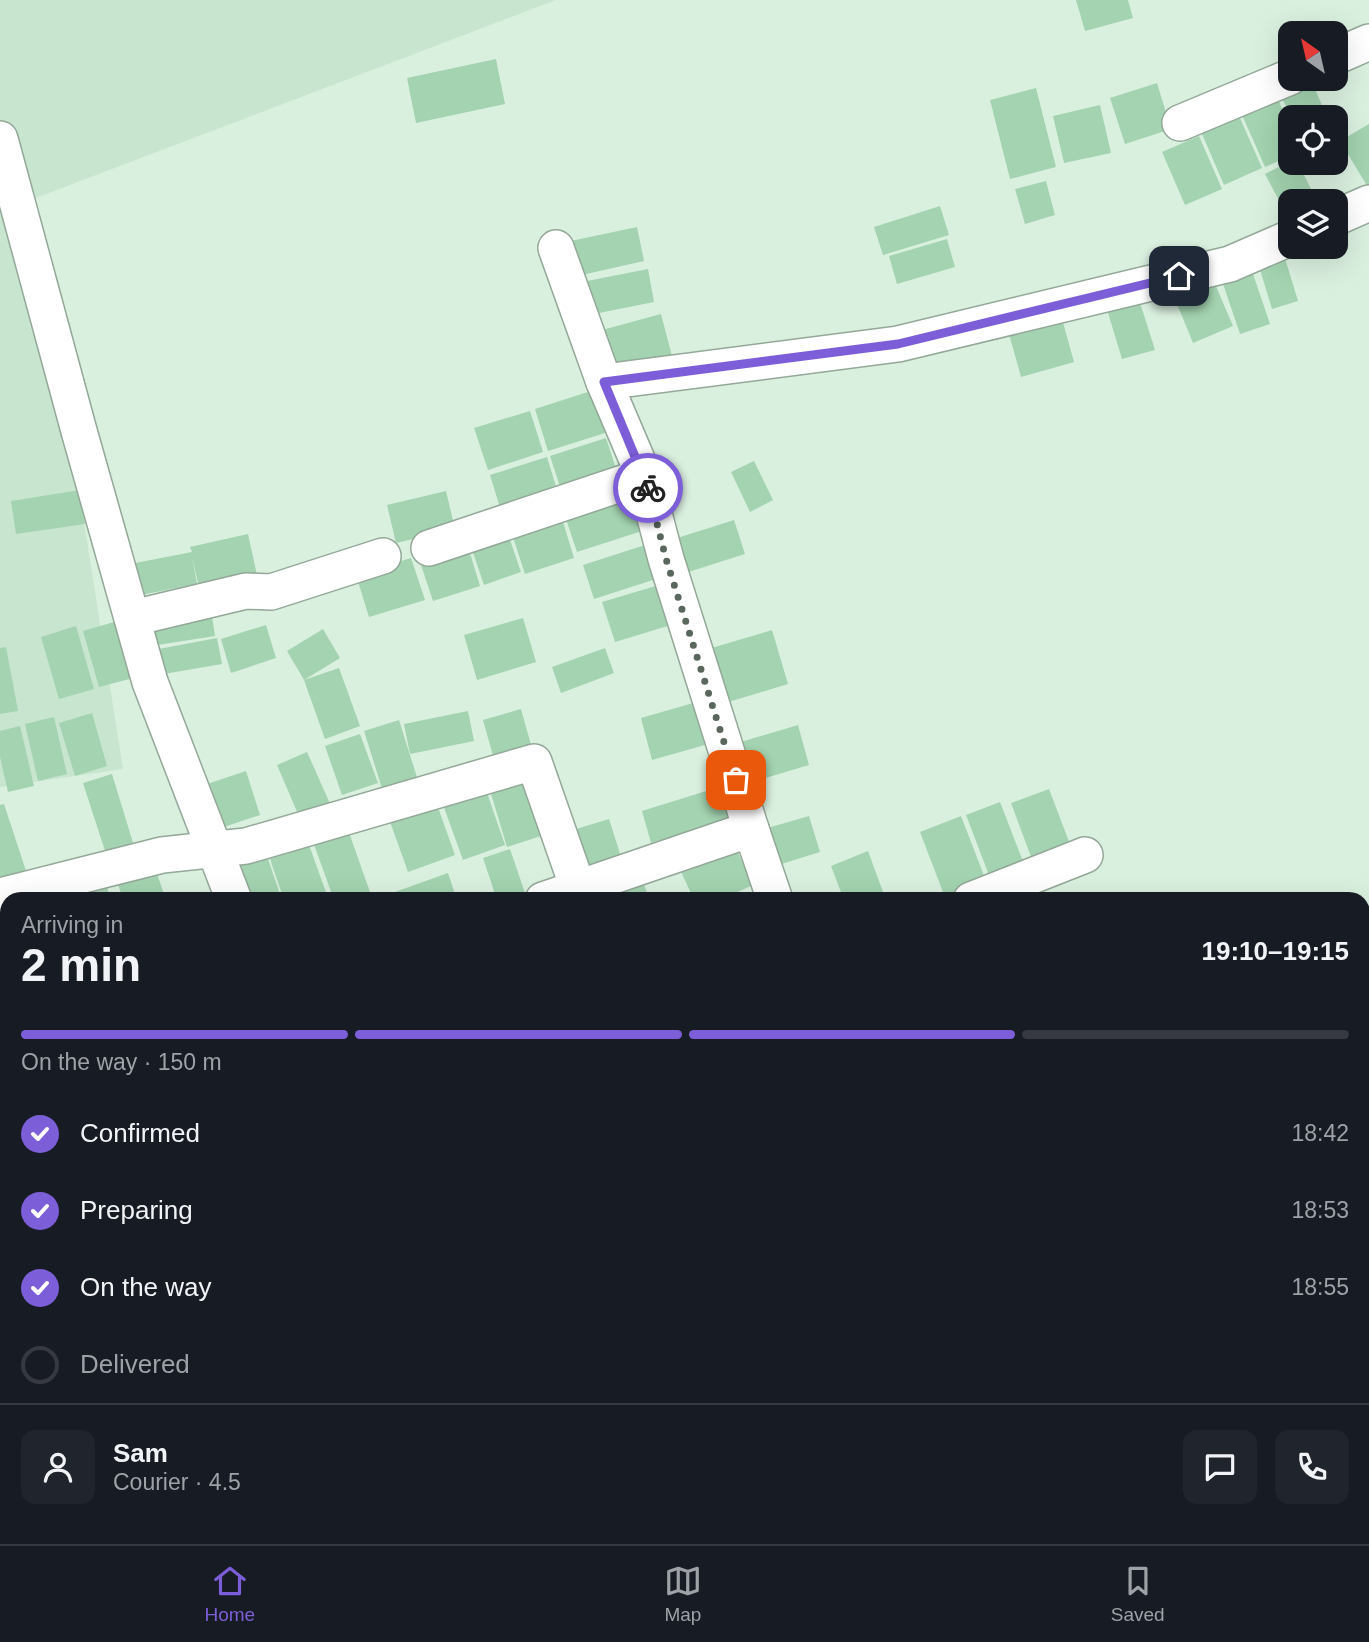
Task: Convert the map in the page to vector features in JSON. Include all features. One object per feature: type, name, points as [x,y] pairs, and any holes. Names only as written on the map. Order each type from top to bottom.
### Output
[{"type":"street","points":[[1348,51],[1369,42]]},
{"type":"street","points":[[1180,122],[1278,82]]},
{"type":"street","points":[[0,139],[150,682],[231,892]]},
{"type":"street","points":[[1348,212],[1369,203]]},
{"type":"street","points":[[604,382],[898,344],[1230,264],[1278,243]]},
{"type":"street","points":[[556,248],[604,382],[644,476],[666,559],[772,892]]},
{"type":"street","points":[[429,548],[644,476]]},
{"type":"street","points":[[133,618],[246,591],[271,592],[383,556]]},
{"type":"street","points":[[16,892],[162,855],[246,846],[534,762],[578,888]]},
{"type":"street","points":[[566,892],[751,829]]},
{"type":"street","points":[[991,892],[1085,855]]},
{"type":"shaded area","points":[[0,0],[556,0],[33,199],[123,769],[0,787]]},
{"type":"building","points":[[1076,0],[1128,0],[1133,18],[1085,31]]},
{"type":"building","points":[[496,59],[505,104],[416,123],[407,78]]},
{"type":"building","points":[[1157,83],[1171,129],[1125,144],[1110,98]]},
{"type":"building","points":[[1036,88],[1056,167],[1010,179],[990,100]]},
{"type":"building","points":[[1292,91],[1316,91],[1322,105],[1285,105],[1281,96]]},
{"type":"building","points":[[1278,99],[1281,105],[1278,105],[1278,161],[1265,167],[1242,115]]},
{"type":"building","points":[[1100,105],[1111,153],[1064,163],[1053,116]]},
{"type":"building","points":[[1240,118],[1262,168],[1224,185],[1202,134]]},
{"type":"building","points":[[1369,124],[1369,189],[1348,154],[1348,136]]},
{"type":"building","points":[[1199,136],[1222,189],[1185,205],[1162,152]]},
{"type":"building","points":[[1278,167],[1278,175],[1304,175],[1311,189],[1278,189],[1278,198],[1265,174]]},
{"type":"building","points":[[1046,181],[1055,215],[1025,224],[1015,189]]},
{"type":"building","points":[[940,206],[949,235],[883,255],[874,227]]},
{"type":"building","points":[[637,227],[644,261],[573,277],[566,242]]},
{"type":"building","points":[[947,239],[955,267],[897,284],[889,256]]},
{"type":"building","points":[[1278,257],[1285,259],[1298,301],[1272,309],[1258,263]]},
{"type":"building","points":[[1251,268],[1270,324],[1240,334],[1221,278]]},
{"type":"building","points":[[648,269],[654,302],[589,315],[582,282]]},
{"type":"building","points":[[1212,277],[1233,326],[1193,343],[1173,294]]},
{"type":"building","points":[[1137,293],[1155,350],[1122,359],[1105,303]]},
{"type":"building","points":[[661,314],[672,356],[612,371],[602,330]]},
{"type":"building","points":[[1062,319],[1074,362],[1021,377],[1009,334]]},
{"type":"building","points":[[591,391],[605,433],[548,451],[535,409]]},
{"type":"building","points":[[530,411],[543,452],[488,470],[474,428]]},
{"type":"building","points":[[606,438],[618,475],[562,493],[550,456]]},
{"type":"building","points":[[547,457],[559,496],[502,514],[490,475]]},
{"type":"building","points":[[754,461],[773,500],[750,512],[731,472]]},
{"type":"building","points":[[80,490],[85,524],[16,534],[11,501]]},
{"type":"building","points":[[446,491],[455,529],[396,543],[387,505]]},
{"type":"building","points":[[630,491],[642,531],[577,552],[564,513]]},
{"type":"building","points":[[560,512],[574,558],[525,574],[510,528]]},
{"type":"building","points":[[734,520],[745,554],[682,574],[671,540]]},
{"type":"building","points":[[506,528],[521,572],[484,585],[469,541]]},
{"type":"building","points":[[248,534],[259,584],[201,597],[192,556],[197,584],[131,597],[125,565],[192,552],[190,547]]},
{"type":"building","points":[[466,540],[480,586],[433,601],[418,556]]},
{"type":"building","points":[[645,545],[656,579],[594,599],[583,565]]},
{"type":"building","points":[[411,558],[425,600],[369,617],[356,575]]},
{"type":"building","points":[[659,585],[671,625],[615,642],[602,602]]},
{"type":"building","points":[[211,610],[215,636],[145,647],[141,622]]},
{"type":"building","points":[[523,618],[536,662],[477,680],[464,635]]},
{"type":"building","points":[[121,620],[137,677],[99,687],[83,631]]},
{"type":"building","points":[[266,625],[276,658],[231,673],[221,639]]},
{"type":"building","points":[[76,626],[94,689],[59,699],[41,637]]},
{"type":"building","points":[[323,629],[340,658],[304,680],[287,651]]},
{"type":"building","points":[[772,630],[788,684],[722,704],[705,650]]},
{"type":"building","points":[[217,638],[222,664],[152,676],[148,651]]},
{"type":"building","points":[[6,647],[18,711],[0,714],[0,648]]},
{"type":"building","points":[[605,648],[614,673],[561,693],[552,667]]},
{"type":"building","points":[[339,668],[360,726],[325,739],[304,680]]},
{"type":"building","points":[[700,701],[712,743],[652,760],[641,718]]},
{"type":"building","points":[[521,709],[533,752],[495,763],[483,720]]},
{"type":"building","points":[[468,711],[474,741],[410,754],[404,724]]},
{"type":"building","points":[[92,713],[107,766],[75,776],[59,723]]},
{"type":"building","points":[[54,717],[67,774],[38,781],[25,724]]},
{"type":"building","points":[[399,720],[420,787],[385,798],[364,731]]},
{"type":"building","points":[[798,725],[809,765],[745,784],[734,744]]},
{"type":"building","points":[[20,726],[34,786],[8,792],[0,757],[0,731]]},
{"type":"building","points":[[360,734],[378,783],[342,795],[325,746]]},
{"type":"building","points":[[307,752],[332,808],[301,821],[277,765]]},
{"type":"building","points":[[246,771],[260,815],[215,830],[201,786]]},
{"type":"building","points":[[535,772],[553,832],[507,847],[489,787]]},
{"type":"building","points":[[112,774],[134,846],[106,854],[83,783]]},
{"type":"building","points":[[485,787],[505,845],[463,860],[442,802]]},
{"type":"building","points":[[719,787],[729,819],[651,843],[642,811]]},
{"type":"building","points":[[1049,789],[1071,847],[1033,862],[1011,803]]},
{"type":"building","points":[[435,799],[455,855],[408,872],[388,816]]},
{"type":"building","points":[[1000,802],[1026,869],[992,883],[966,815]]},
{"type":"building","points":[[4,804],[29,880],[0,887],[0,805]]},
{"type":"building","points":[[809,816],[820,852],[775,866],[764,829]]},
{"type":"building","points":[[961,816],[988,886],[973,892],[943,892],[920,832]]},
{"type":"building","points":[[609,819],[622,860],[576,875],[563,833]]},
{"type":"building","points":[[347,827],[370,892],[331,892],[312,839]]},
{"type":"building","points":[[732,840],[753,885],[738,892],[690,892],[678,865]]},
{"type":"building","points":[[309,845],[326,892],[281,892],[270,859]]},
{"type":"building","points":[[264,847],[279,892],[235,892],[225,861]]},
{"type":"building","points":[[510,849],[525,892],[494,892],[483,858]]},
{"type":"building","points":[[868,851],[883,892],[841,892],[831,866]]},
{"type":"building","points":[[155,868],[163,892],[120,892],[117,881]]},
{"type":"building","points":[[639,872],[647,892],[603,892],[601,888]]},
{"type":"building","points":[[448,873],[454,892],[395,892]]},
{"type":"building","points":[[104,878],[108,892],[78,892],[76,887]]},
{"type":"way so far","points":[[648,488],[666,559],[736,780]]},
{"type":"route","points":[[648,488],[604,382],[898,344],[1179,276]]}]
